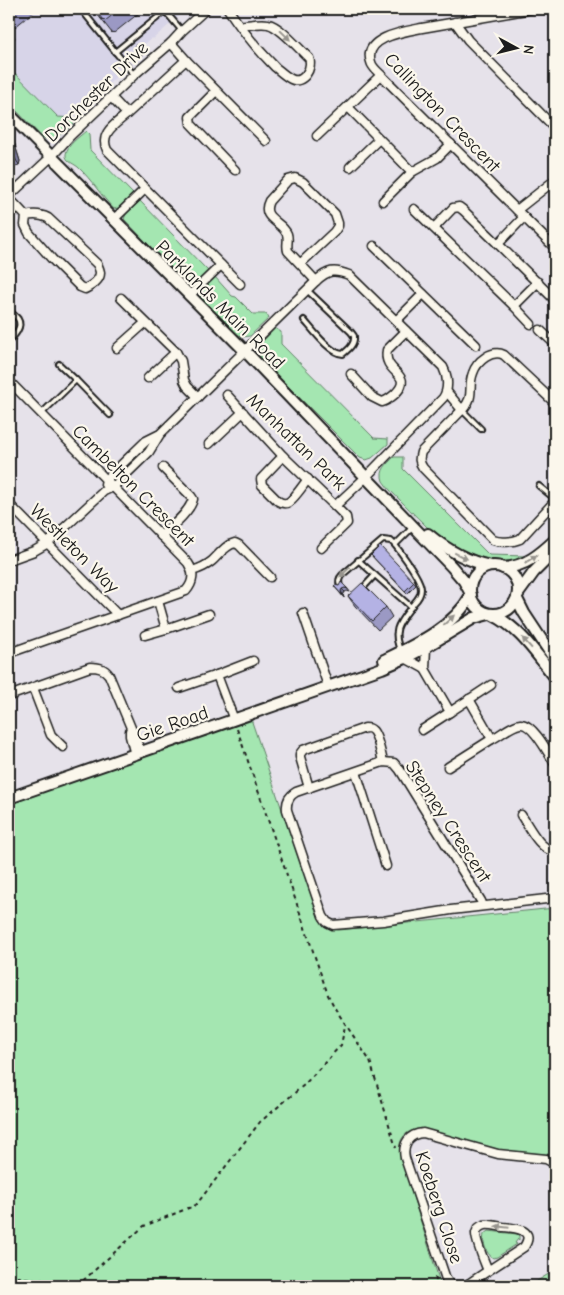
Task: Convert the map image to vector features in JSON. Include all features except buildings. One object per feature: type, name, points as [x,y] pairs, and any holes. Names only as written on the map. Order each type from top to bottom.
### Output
[{"type":"street","points":[[228,9],[240,26],[263,55],[283,74],[296,81],[300,81],[304,77],[309,69],[309,58],[278,29],[269,24],[261,23],[240,26]]},
{"type":"street","name":"Callington Crescent","points":[[531,9],[406,31],[376,43],[371,50],[370,59],[372,65],[381,75],[555,248]]},
{"type":"street","name":"Dorchester Drive","points":[[9,197],[134,75],[171,43],[201,10]]},
{"type":"street","points":[[455,22],[468,40],[555,128]]},
{"type":"street","points":[[171,43],[266,142]]},
{"type":"street","points":[[186,60],[106,133],[104,144],[107,150],[240,284]]},
{"type":"street","points":[[317,136],[381,75]]},
{"type":"street","points":[[216,91],[190,117],[190,124],[235,170]]},
{"type":"street","points":[[111,97],[127,114]]},
{"type":"street","points":[[348,107],[412,172]]},
{"type":"street","name":"Parklands Main Road","points":[[9,114],[245,351],[412,524],[456,571],[470,593]]},
{"type":"street","points":[[350,167],[379,139]]},
{"type":"street","points":[[383,201],[412,172],[437,158],[450,144]]},
{"type":"street","points":[[300,264],[334,232],[338,223],[335,214],[303,182],[295,178],[288,180],[267,204],[266,208],[270,217],[287,234],[288,251],[300,264],[316,281]]},
{"type":"street","points":[[517,210],[555,180]]},
{"type":"street","points":[[113,220],[145,189]]},
{"type":"street","points":[[9,197],[26,216],[25,225],[28,233],[52,259],[80,287],[85,289],[93,285],[100,276],[97,264],[48,218],[34,214],[26,216]]},
{"type":"street","points":[[414,208],[531,324]]},
{"type":"street","points":[[434,228],[453,208],[463,210],[555,300]]},
{"type":"street","points":[[498,244],[524,217]]},
{"type":"street","points":[[374,246],[476,345]]},
{"type":"street","points":[[189,296],[221,265]]},
{"type":"street","points":[[9,560],[34,551],[48,543],[104,491],[113,487],[149,452],[160,434],[198,396],[306,290],[328,272],[336,271],[349,275],[443,367],[446,372],[447,392],[462,410]]},
{"type":"street","points":[[514,306],[538,282]]},
{"type":"street","points":[[396,321],[423,294]]},
{"type":"street","points":[[121,298],[176,352],[181,361],[184,380],[187,386],[198,396]]},
{"type":"street","points":[[118,348],[145,323]]},
{"type":"street","points":[[540,330],[555,344]]},
{"type":"street","points":[[351,374],[372,397],[382,402],[386,401],[399,389],[403,382],[402,378],[388,364],[387,350],[406,331]]},
{"type":"street","points":[[148,378],[176,352]]},
{"type":"street","points":[[555,403],[504,356],[498,353],[492,354],[477,366],[473,373],[471,396],[468,404],[421,452],[419,458],[423,468],[497,542],[520,539],[555,500]]},
{"type":"street","name":"Cambelton Crescent","points":[[9,381],[188,564],[192,571],[192,581],[187,590],[9,653]]},
{"type":"street","name":"Manhattan Park","points":[[227,395],[283,456],[335,506],[366,477],[447,392]]},
{"type":"street","points":[[209,444],[243,412]]},
{"type":"street","points":[[104,491],[106,480],[146,441],[160,434]]},
{"type":"street","points":[[283,456],[261,479],[262,485],[278,501],[287,503],[308,480]]},
{"type":"street","points":[[161,536],[182,516],[193,499],[163,468]]},
{"type":"street","name":"Westleton Way","points":[[9,504],[118,614]]},
{"type":"street","points":[[321,548],[347,523],[346,517],[335,506]]},
{"type":"street","name":"Parklands Main Road","points":[[412,524],[454,553],[490,566]]},
{"type":"street","points":[[503,568],[526,563],[555,540]]},
{"type":"street","points":[[192,571],[200,569],[211,562],[229,545],[235,543],[270,576]]},
{"type":"street","points":[[491,614],[500,614],[507,611],[513,605],[534,572],[555,551]]},
{"type":"street","points":[[555,660],[524,613],[517,597],[518,585],[511,572],[503,568],[490,566],[476,574],[471,583],[470,593],[477,608],[504,620],[524,638],[555,677]]},
{"type":"street","name":"Gie Road","points":[[9,798],[382,668],[450,620],[466,603],[470,593]]},
{"type":"street","points":[[158,601],[166,629]]},
{"type":"street","points":[[145,635],[210,614]]},
{"type":"street","points":[[303,614],[328,686]]},
{"type":"street","name":"Gie Road","points":[[403,655],[426,647],[474,618],[491,614]]},
{"type":"street","points":[[425,669],[426,647]]},
{"type":"street","points":[[403,655],[425,669],[450,712]]},
{"type":"street","points":[[179,688],[254,661]]},
{"type":"street","points":[[9,696],[90,667],[103,669],[109,675],[130,726],[138,753]]},
{"type":"street","points":[[217,675],[224,698],[234,720]]},
{"type":"street","points":[[422,730],[491,685]]},
{"type":"street","points":[[33,688],[51,735],[62,747]]},
{"type":"street","points":[[469,699],[492,739]]},
{"type":"street","points":[[448,767],[519,724],[526,724],[532,729],[555,764]]},
{"type":"street","points":[[308,788],[300,757],[303,750],[365,728],[370,728],[373,731],[383,762]]},
{"type":"street","name":"Stepney Crescent","points":[[383,762],[390,762],[398,767],[483,906],[340,926],[333,926],[327,922],[323,916],[287,810],[287,803],[290,796],[296,792],[356,772],[383,762]]},
{"type":"street","points":[[356,772],[386,866]]},
{"type":"street","points":[[521,815],[542,846],[549,851],[555,852]]},
{"type":"street","points":[[483,906],[555,898]]},
{"type":"street","name":"Koeberg Close","points":[[453,1286],[446,1279],[405,1158],[403,1151],[408,1138],[415,1134],[423,1133],[498,1154],[546,1159],[555,1164]]},
{"type":"street","name":"Koeberg Close","points":[[464,1286],[488,1271],[524,1246],[527,1236],[523,1230],[486,1225],[477,1230],[476,1236],[488,1271]]},
{"type":"lane","points":[[81,9],[134,75]]},
{"type":"lane","points":[[115,52],[166,10],[182,31]]},
{"type":"lane","points":[[304,320],[337,354],[343,354],[354,344],[354,336],[351,332],[306,290]]},
{"type":"lane","points":[[9,310],[19,322],[16,333],[9,341]]},
{"type":"lane","points":[[59,364],[110,415]]},
{"type":"lane","points":[[41,414],[76,380]]},
{"type":"lane","points":[[462,410],[481,429]]},
{"type":"lane","points":[[539,486],[555,500]]},
{"type":"lane","points":[[395,545],[412,524]]},
{"type":"lane","points":[[340,586],[338,583],[339,578],[383,540],[391,541],[395,545],[420,581],[421,589],[419,597],[397,628],[396,642],[403,655]]},
{"type":"lane","points":[[358,560],[411,607]]},
{"type":"lane","points":[[361,589],[375,575]]},
{"type":"path","points":[[234,720],[328,995],[370,1061],[398,1153]]},
{"type":"path","points":[[77,1286],[144,1226],[196,1205],[260,1122],[304,1085],[341,1046],[345,1024]]},
{"type":"path","points":[[9,1276],[59,1282],[83,1281]]},
{"type":"path","points":[[435,1277],[438,1286]]},
{"type":"shaded area","points":[[9,9],[187,9],[117,67],[115,78],[72,118],[58,117],[9,67]]},
{"type":"green space","points":[[9,67],[58,117],[72,118],[75,122],[50,140],[42,137],[9,103]]},
{"type":"green space","points":[[86,131],[89,134],[90,150],[133,194],[118,208],[114,209],[83,172],[70,162],[66,156],[69,147]]},
{"type":"green space","points":[[140,201],[208,271],[194,285],[188,286],[124,219],[126,214]]},
{"type":"green space","points":[[215,277],[232,296],[236,297],[253,314],[266,314],[269,318],[250,336],[242,337],[236,333],[200,297],[200,291]]},
{"type":"green space","points":[[275,328],[281,332],[281,344],[374,438],[388,439],[388,444],[372,458],[366,460],[360,458],[261,359],[259,345]]},
{"type":"green space","points":[[394,457],[403,457],[403,469],[489,555],[526,556],[516,560],[504,561],[479,557],[435,534],[383,481],[383,470]]},
{"type":"green space","points":[[251,719],[320,921],[328,928],[339,930],[555,908],[555,1155],[495,1150],[422,1129],[416,1129],[404,1136],[400,1144],[400,1155],[441,1286],[9,1286],[9,802]]},
{"type":"green space","points":[[488,1231],[517,1234],[519,1240],[515,1243],[517,1244],[493,1258],[488,1254],[484,1244],[484,1234]]},
{"type":"green space","points":[[555,1270],[555,1286],[529,1286]]}]
